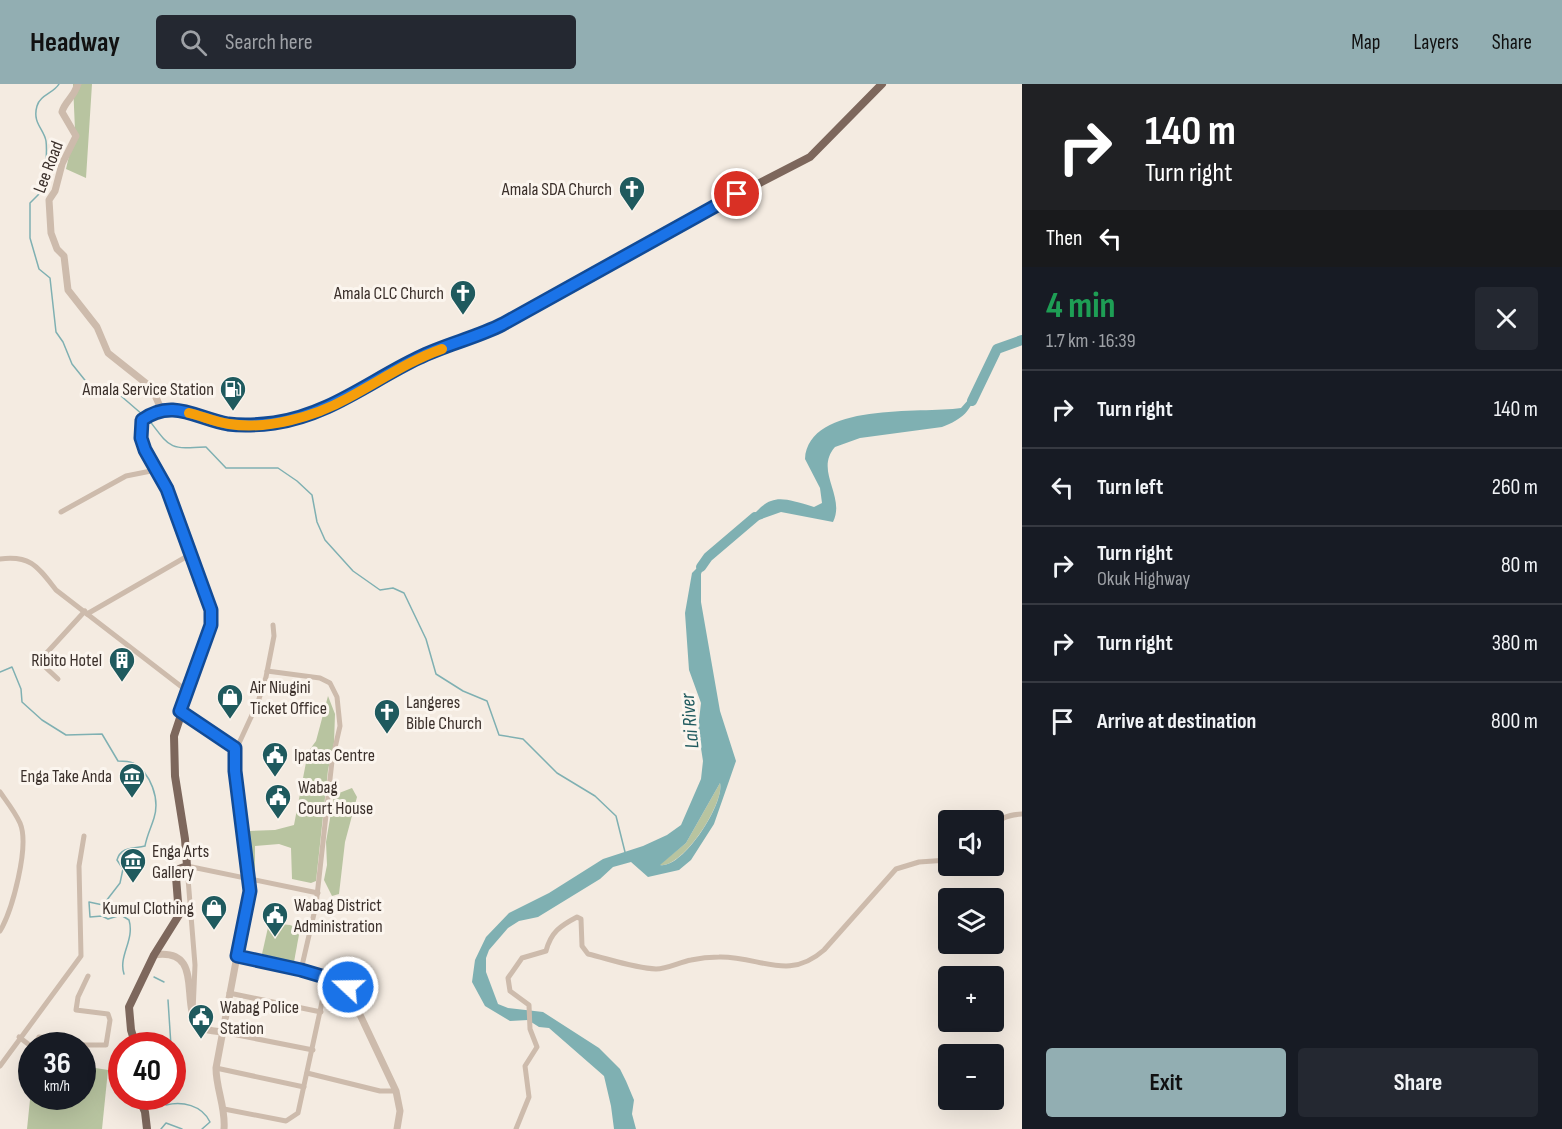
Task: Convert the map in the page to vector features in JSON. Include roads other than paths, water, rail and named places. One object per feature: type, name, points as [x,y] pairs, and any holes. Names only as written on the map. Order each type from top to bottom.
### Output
[{"type":"main road","points":[[132,1032],[129,1007],[154,955],[179,915],[176,877],[179,869],[187,866],[173,751],[180,711],[211,625],[211,610],[167,489],[141,438],[142,420],[158,410],[183,411],[229,424],[256,425],[290,421],[346,400],[419,357],[485,333],[573,287],[701,213],[810,157],[882,84]]},
{"type":"main road","points":[[144,1110],[147,1129]]},
{"type":"street","name":"Lee Road","points":[[78,84],[74,97],[64,105],[62,112],[76,136],[62,164],[55,191],[49,200],[51,233],[57,249],[64,256],[68,290],[96,327],[108,353],[152,388],[158,410]]},
{"type":"street","points":[[61,512],[126,476],[156,470]]},
{"type":"street","points":[[58,679],[43,664],[42,657],[86,612],[191,554]]},
{"type":"street","points":[[0,559],[19,557],[39,569],[56,590],[187,691]]},
{"type":"street","points":[[224,1129],[224,1109],[216,1087],[216,1068],[250,891],[235,771],[235,748],[258,702],[274,636],[273,625]]},
{"type":"street","points":[[267,671],[320,678],[330,683],[341,717],[332,761],[318,893],[301,970]]},
{"type":"street","points":[[180,711],[235,748]]},
{"type":"street","points":[[0,792],[21,824],[22,832],[18,874],[7,918],[0,931]]},
{"type":"street","points":[[1004,817],[1009,814],[1022,814]]},
{"type":"street","points":[[23,1032],[81,956],[79,878],[84,836]]},
{"type":"street","points":[[516,1129],[529,1097],[525,1066],[537,1051],[527,1002],[508,988],[512,971],[525,956],[546,951],[550,936],[577,917],[581,919],[583,926],[583,949],[588,954],[643,967],[658,969],[692,960],[720,957],[782,968],[798,966],[812,961],[824,950],[896,869],[919,862],[938,861]]},
{"type":"street","points":[[193,1016],[196,995],[195,965],[187,866],[318,893]]},
{"type":"street","points":[[154,955],[165,953],[178,959],[186,968],[193,1016],[206,1030],[313,1050]]},
{"type":"street","points":[[237,956],[301,970],[345,983],[396,1091],[400,1111],[397,1129]]},
{"type":"street","points":[[88,976],[78,997],[76,1010],[108,1014],[110,1020],[106,1045],[96,1045]]},
{"type":"street","points":[[224,1109],[286,1121],[298,1113],[327,979]]},
{"type":"street","points":[[229,993],[321,1012]]},
{"type":"street","points":[[0,1066],[18,1039]]},
{"type":"street","points":[[216,1068],[304,1087]]},
{"type":"street","points":[[307,1073],[380,1091],[396,1091]]},
{"type":"water","points":[[977,390],[969,409],[955,421],[942,427],[860,438],[835,447],[829,456],[828,465],[836,503],[833,522],[781,512],[745,525],[761,507],[775,500],[782,499],[814,507],[822,503],[820,488],[805,459],[811,440],[825,427],[846,419],[870,414],[961,408]]},
{"type":"water","points":[[708,557],[701,574],[701,602],[720,711],[736,761],[714,824],[691,860],[679,870],[648,877],[631,862],[613,867],[600,879],[538,917],[519,921],[508,928],[489,950],[486,958],[486,972],[498,1004],[508,1008],[543,1012],[599,1048],[620,1069],[634,1100],[632,1114],[636,1129],[614,1129],[604,1076],[549,1028],[539,1027],[528,1020],[510,1021],[485,1006],[472,982],[475,960],[486,937],[509,913],[549,893],[603,859],[643,846],[667,835],[681,825],[701,779],[703,761],[698,729],[701,703],[689,670],[685,613],[692,573]],"holes":[[[720,783],[720,792],[709,819],[690,846],[680,857],[660,865],[686,843]]]},
{"type":"waterway","points":[[59,84],[41,99],[37,106],[36,117],[45,137],[47,153],[44,189],[30,203],[30,238],[39,269],[50,278],[56,332],[72,364],[96,394],[121,396],[143,415]]},
{"type":"waterway","name":"Lai River","points":[[972,401],[997,349],[1022,340]]},
{"type":"waterway","points":[[149,420],[167,442],[185,448],[206,447],[226,468],[278,468],[297,481],[312,495],[317,522],[325,540],[353,571],[380,590],[393,588],[404,593],[426,639],[436,674],[463,691],[487,701],[499,735],[523,739],[557,773],[595,796],[616,816],[625,852]]},
{"type":"waterway","name":"Lai River","points":[[701,567],[708,557],[755,517]]},
{"type":"waterway","points":[[0,672],[12,667],[21,689],[22,702],[42,720],[66,735],[102,734],[118,761],[131,762],[139,767],[152,787],[156,811],[145,846],[122,852],[117,860],[123,869],[120,883],[103,905],[89,902],[90,917],[102,916],[108,919],[121,915],[129,920],[130,934],[123,961],[124,974]]},
{"type":"waterway","points":[[154,977],[164,982]]},
{"type":"waterway","points":[[168,1000],[170,1032]]},
{"type":"waterway","points":[[186,1104],[197,1108],[210,1122],[202,1129]]},
{"type":"waterway","points":[[161,1129],[166,1123],[182,1129]]},
{"type":"place","name":"Amala SDA Church","points":[[632,212]]},
{"type":"place","name":"Amala CLC Church","points":[[463,316]]},
{"type":"place","name":"Amala Service Station","points":[[233,412]]},
{"type":"place","name":"Ribito Hotel","points":[[122,683]]},
{"type":"place","name":"Air Niugini Ticket Office","points":[[230,720]]},
{"type":"place","name":"Langeres Bible Church","points":[[387,735]]},
{"type":"place","name":"Ipatas Centre","points":[[275,778]]},
{"type":"place","name":"Enga Take Anda","points":[[132,799]]},
{"type":"place","name":"Wabag Court House","points":[[278,820]]},
{"type":"place","name":"Enga Arts Gallery","points":[[133,884]]},
{"type":"place","name":"Kumul Clothing","points":[[214,931]]},
{"type":"place","name":"Wabag District Administration","points":[[275,938]]},
{"type":"place","name":"Wabag Police Station","points":[[201,1040]]}]
